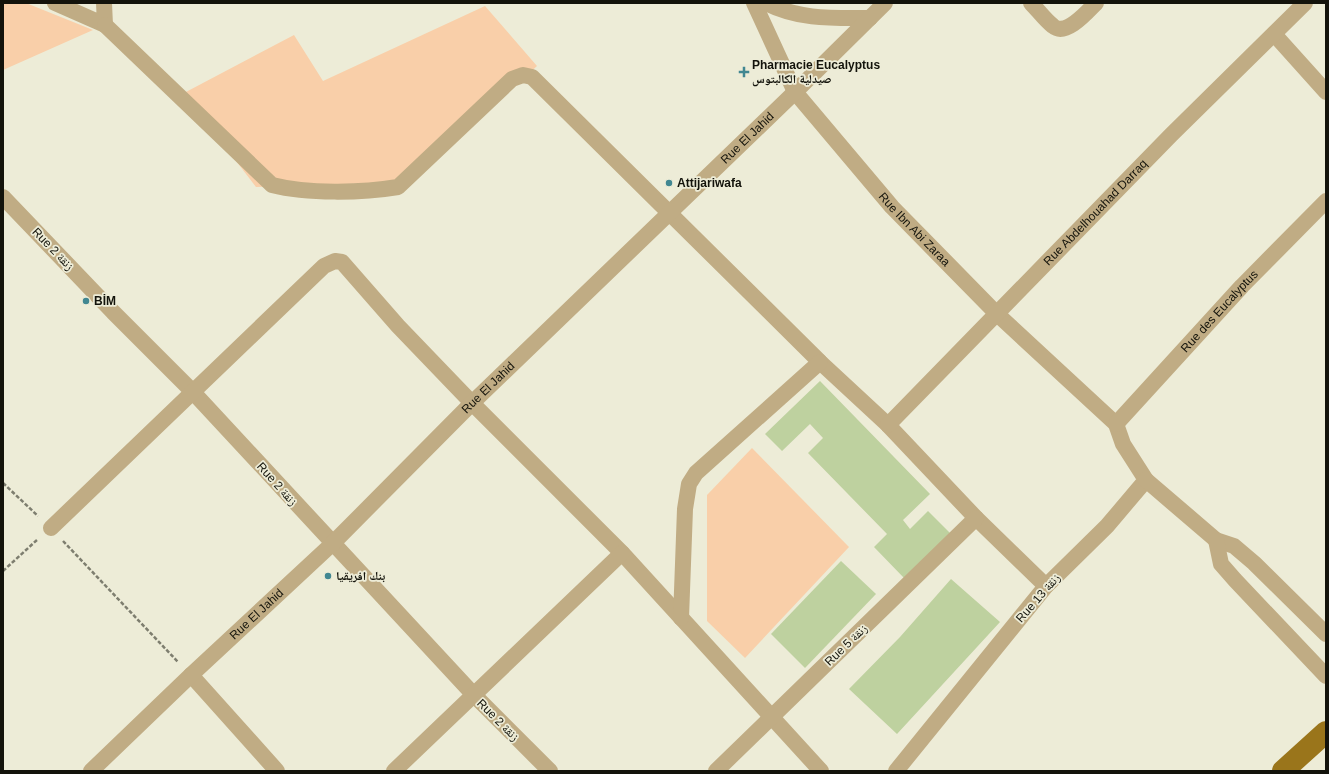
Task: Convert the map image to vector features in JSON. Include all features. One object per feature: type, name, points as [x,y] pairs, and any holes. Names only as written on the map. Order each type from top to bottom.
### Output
[{"type":"main road","points":[[1295,767],[1326,732]]},
{"type":"street","points":[[55,3],[105,25],[272,185],[293,190],[378,190],[398,187],[512,79],[523,75],[532,77],[820,362],[888,425],[976,518],[1046,586]]},
{"type":"street","points":[[104,3],[105,25]]},
{"type":"street","name":"Rue Ibn Abi Zaraa","points":[[754,3],[795,92],[892,207],[997,314],[1116,424]]},
{"type":"street","points":[[766,3],[784,12],[811,17],[870,18]]},
{"type":"street","name":"Rue El Jahid","points":[[91,771],[191,675],[332,544],[472,403],[795,92],[885,3]]},
{"type":"street","points":[[1031,3],[1054,27],[1063,28],[1071,26],[1096,3]]},
{"type":"street","name":"Rue Abdelhouahad Darraq","points":[[888,425],[1171,135],[1305,3]]},
{"type":"street","points":[[1274,34],[1326,92]]},
{"type":"street","name":"Rue 2 زنقة","points":[[3,197],[113,312],[192,391],[332,544],[473,694],[550,771]]},
{"type":"street","name":"Rue des Eucalyptus","points":[[1116,424],[1242,286],[1326,201]]},
{"type":"street","points":[[51,528],[192,391],[324,266],[335,261],[342,262],[398,326],[472,403],[622,553],[821,771]]},
{"type":"street","points":[[681,618],[685,508],[689,484],[696,473],[820,362]]},
{"type":"street","points":[[1116,424],[1123,444],[1146,480],[1216,540],[1234,546],[1254,563],[1326,634]]},
{"type":"street","name":"Rue 13 زنقة","points":[[896,771],[1046,586],[1106,526],[1146,480]]},
{"type":"street","name":"Rue 5 زنقة","points":[[716,771],[976,518]]},
{"type":"street","points":[[1216,540],[1221,564],[1326,676]]},
{"type":"street","points":[[394,771],[622,553]]},
{"type":"street","points":[[191,675],[277,771]]},
{"type":"path","points":[[3,483],[51,528],[191,675]]},
{"type":"path","points":[[3,571],[51,528]]},
{"type":"shaded area","points":[[26,3],[93,30],[3,70],[3,4]]},
{"type":"shaded area","points":[[485,6],[537,66],[411,182],[256,187],[184,93],[294,35],[323,81]]},
{"type":"shaded area","points":[[752,448],[849,547],[745,658],[707,621],[707,495]]},
{"type":"building","points":[[820,381],[930,494],[903,520],[910,529],[928,511],[950,533],[904,578],[874,547],[887,534],[808,453],[823,438],[810,424],[782,451],[765,434]]},
{"type":"building","points":[[841,561],[876,594],[805,668],[771,634]]},
{"type":"building","points":[[951,579],[1000,622],[897,734],[849,689],[900,637]]},
{"type":"place","name":"Pharmacie Eucalyptus صيدلية الكالبتوس","points":[[744,72]]},
{"type":"place","name":"Attijariwafa","points":[[669,183]]},
{"type":"place","name":"BİM","points":[[86,301]]},
{"type":"place","name":"بنك افريقيا","points":[[328,576]]}]
